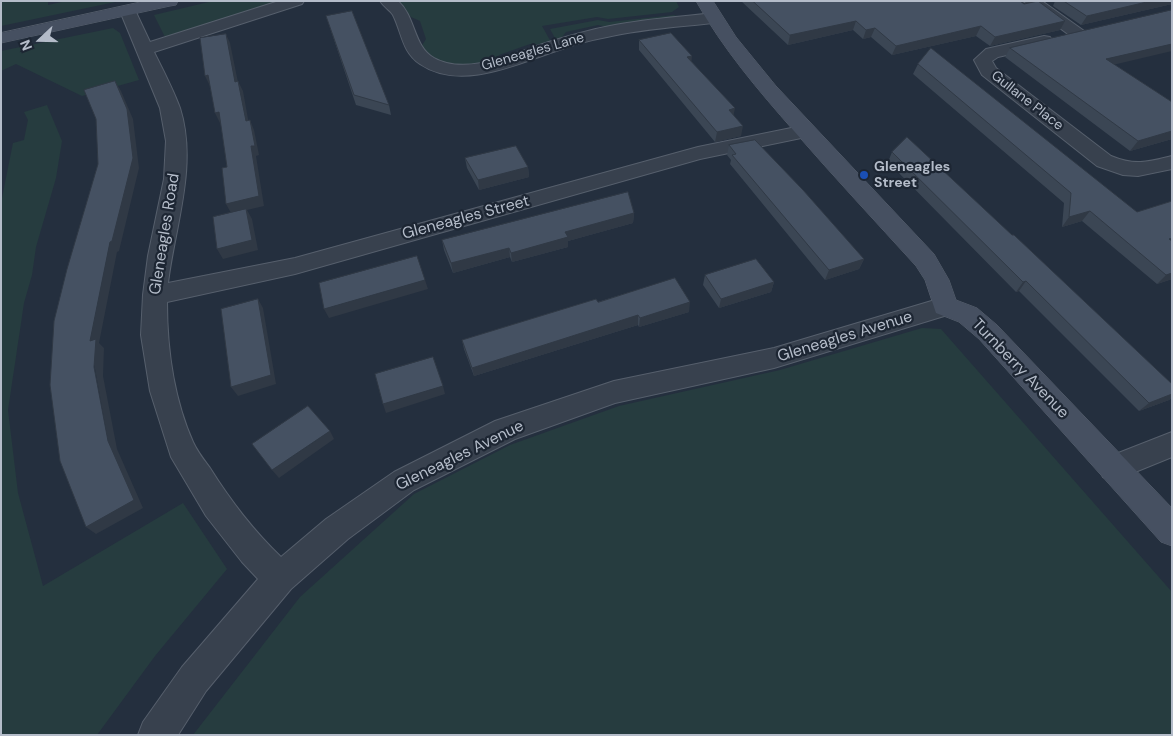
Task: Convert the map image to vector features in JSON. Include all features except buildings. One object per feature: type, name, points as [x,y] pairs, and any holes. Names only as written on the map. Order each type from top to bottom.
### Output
[{"type":"street","points":[[1,38],[128,12],[170,1]]},
{"type":"street","points":[[145,49],[296,1]]},
{"type":"street","name":"Gleneagles Lane","points":[[388,1],[402,15],[411,45],[418,55],[430,63],[448,68],[468,70],[490,67],[579,38],[709,10]]},
{"type":"street","points":[[1031,1],[1078,33]]},
{"type":"street","points":[[709,10],[744,60],[806,131],[925,260],[937,280],[945,306]]},
{"type":"street","name":"Gleneagles Road","points":[[128,12],[170,108],[176,140],[175,180],[160,256],[155,296],[154,335],[163,390],[181,448],[217,506],[253,551],[280,578]]},
{"type":"street","name":"Gullane Place","points":[[1098,28],[992,53],[983,60],[988,71],[1104,161],[1125,170],[1143,170],[1172,162]]},
{"type":"street","name":"Gleneagles Street","points":[[155,296],[295,266],[698,153],[806,131]]},
{"type":"street","name":"Turnberry Avenue","points":[[945,306],[968,315],[988,332],[1172,531]]},
{"type":"street","name":"Gleneagles Avenue","points":[[156,735],[194,679],[280,578],[337,529],[404,481],[504,430],[614,392],[774,358],[945,306]]},
{"type":"street","points":[[1113,468],[1172,444]]},
{"type":"green space","points":[[1,1],[48,1],[48,5],[66,1],[120,1],[1,26]]},
{"type":"green space","points":[[213,1],[275,1],[272,4],[165,37],[154,15]]},
{"type":"green space","points":[[398,1],[676,1],[679,7],[672,12],[608,19],[597,17],[542,26],[551,42],[542,45],[530,44],[499,55],[497,60],[477,64],[456,65],[437,60],[428,55],[421,47],[426,39],[420,21],[411,17]]},
{"type":"green space","points":[[674,15],[684,18],[608,27],[598,25],[566,32],[556,40],[550,29],[598,20],[609,22]]},
{"type":"green space","points":[[113,28],[120,33],[139,80],[82,96],[16,64],[1,71],[1,51]]},
{"type":"green space","points":[[47,105],[62,141],[56,178],[36,247],[32,275],[24,303],[8,410],[18,493],[43,586],[183,503],[227,569],[155,656],[97,735],[1,735],[1,203],[13,143],[24,140],[28,120],[24,112]]},
{"type":"green space","points":[[922,328],[941,329],[1172,592],[1172,735],[193,735],[300,597],[414,494],[510,445],[619,406],[780,370]]},
{"type":"place","name":"Gleneagles Street","points":[[864,175]]}]
